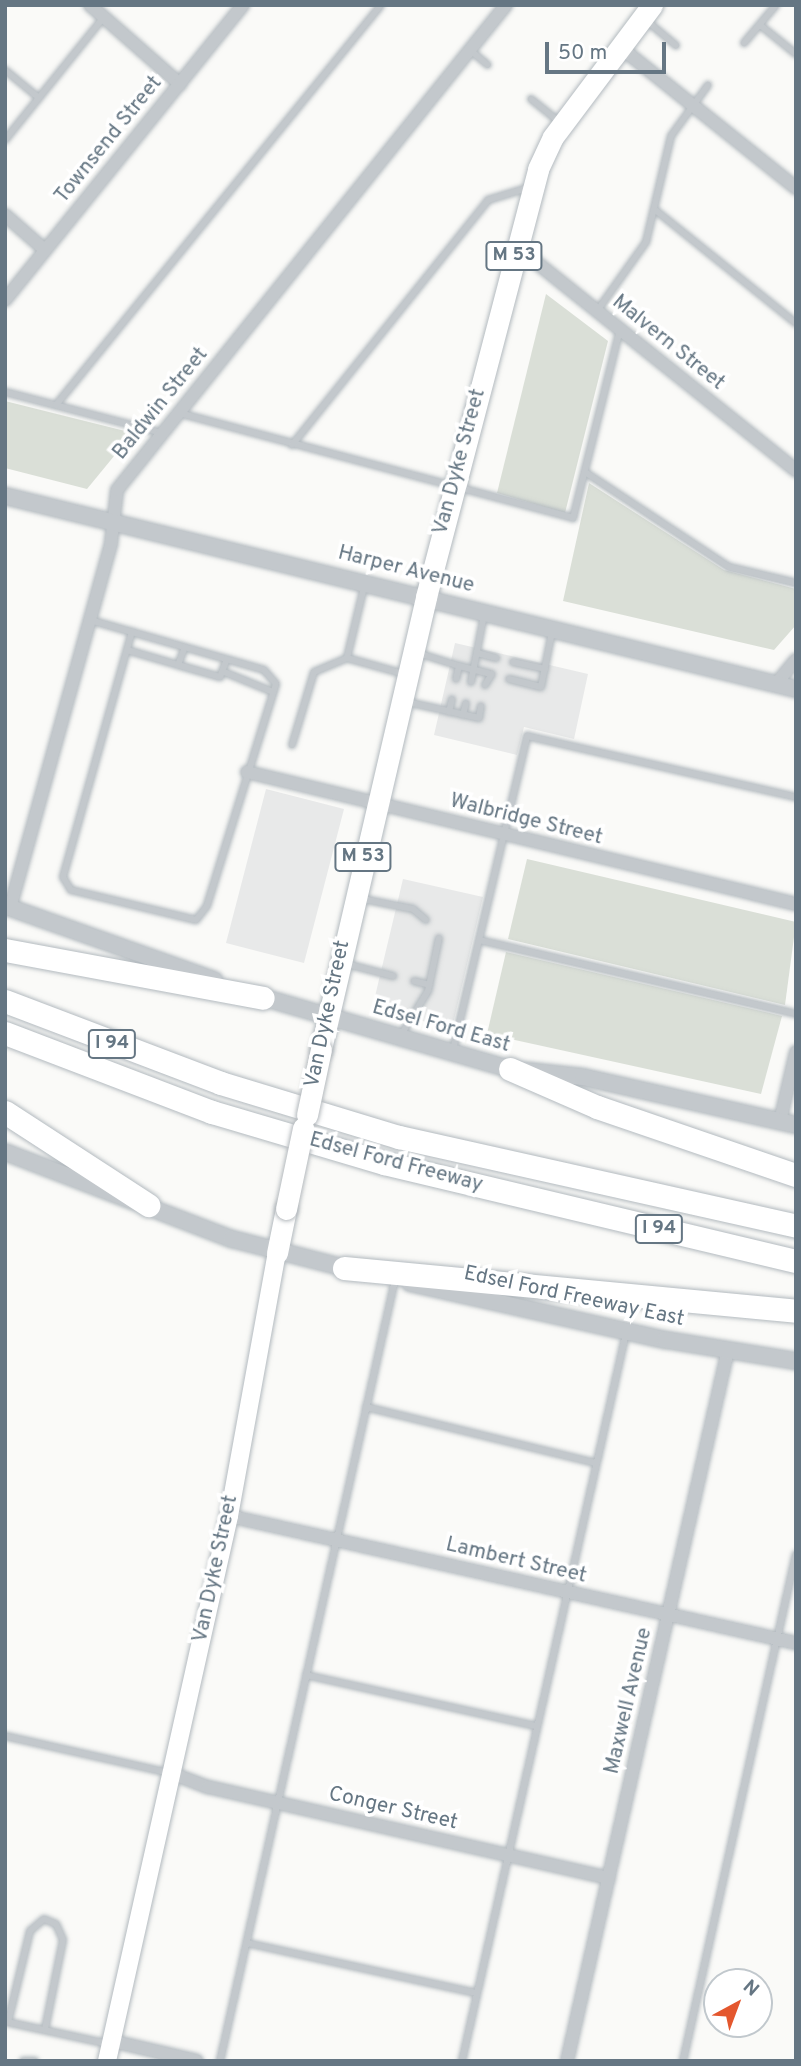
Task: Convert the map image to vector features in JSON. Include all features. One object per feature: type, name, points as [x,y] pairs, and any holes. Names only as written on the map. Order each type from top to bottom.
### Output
[{"type":"highway","points":[[5,950],[263,998]]},
{"type":"highway","name":"Edsel Ford Freeway","points":[[5,1001],[187,1072],[399,1137],[796,1226]]},
{"type":"highway","name":"Edsel Ford Freeway","points":[[5,1033],[212,1112],[384,1163],[796,1261]]},
{"type":"highway","points":[[510,1069],[597,1107],[796,1175]]},
{"type":"highway","points":[[5,1112],[148,1205]]},
{"type":"highway","points":[[344,1268],[796,1311]]},
{"type":"main road","name":"Van Dyke Street","points":[[110,2049],[229,1516],[277,1253],[338,962],[426,597],[516,246],[533,186],[563,124],[647,12]]},
{"type":"street","points":[[90,5],[180,84]]},
{"type":"street","name":"Townsend Street","points":[[5,300],[243,5]]},
{"type":"street","name":"Baldwin Street","points":[[8,907],[90,620],[117,491],[506,5]]},
{"type":"street","points":[[620,47],[796,188]]},
{"type":"street","points":[[5,215],[45,250]]},
{"type":"street","name":"Malvern Street","points":[[516,246],[796,470]]},
{"type":"street","name":"Harper Avenue","points":[[5,496],[366,581],[796,689]]},
{"type":"street","points":[[775,685],[796,660]]},
{"type":"street","name":"Walbridge Street","points":[[247,772],[796,904]]},
{"type":"street","name":"Edsel Ford East","points":[[8,907],[263,998],[510,1069],[583,1077],[788,1123]]},
{"type":"street","points":[[788,1123],[796,1052]]},
{"type":"street","points":[[5,1152],[148,1205]]},
{"type":"street","name":"Edsel Ford Freeway East","points":[[148,1205],[277,1253],[626,1331],[796,1361]]},
{"type":"street","name":"Maxwell Avenue","points":[[567,2061],[728,1350]]},
{"type":"street","name":"Lambert Street","points":[[229,1516],[796,1643]]},
{"type":"street","name":"Conger Street","points":[[171,1773],[278,1803],[609,1878]]},
{"type":"street","points":[[110,2049],[197,2061]]},
{"type":"lane","points":[[55,405],[381,5]]},
{"type":"lane","points":[[744,43],[776,5]]},
{"type":"lane","points":[[647,12],[676,45]]},
{"type":"lane","points":[[5,140],[104,17]]},
{"type":"lane","points":[[760,25],[796,54]]},
{"type":"lane","points":[[470,50],[488,65]]},
{"type":"lane","points":[[5,71],[39,98]]},
{"type":"lane","points":[[597,311],[646,242],[671,136],[708,85]]},
{"type":"lane","points":[[531,99],[563,124]]},
{"type":"lane","points":[[292,445],[488,200],[533,186]]},
{"type":"lane","points":[[654,209],[796,323]]},
{"type":"lane","points":[[179,413],[573,519],[620,329]]},
{"type":"lane","points":[[5,392],[163,433]]},
{"type":"lane","points":[[585,472],[729,567],[796,583]]},
{"type":"lane","points":[[347,658],[366,581]]},
{"type":"lane","points":[[471,682],[485,612]]},
{"type":"lane","points":[[90,620],[227,659],[264,670],[276,684],[207,905],[196,920],[71,890],[63,877],[132,632]]},
{"type":"lane","points":[[509,679],[541,687],[552,629]]},
{"type":"lane","points":[[178,665],[185,647]]},
{"type":"lane","points":[[127,650],[178,665],[225,672],[274,692]]},
{"type":"lane","points":[[413,651],[490,673],[485,685]]},
{"type":"lane","points":[[477,653],[496,658]]},
{"type":"lane","points":[[292,745],[314,672],[347,658],[407,675]]},
{"type":"lane","points":[[225,672],[227,659]]},
{"type":"lane","points":[[513,662],[545,669]]},
{"type":"lane","points":[[456,679],[459,666]]},
{"type":"lane","points":[[449,712],[452,699]]},
{"type":"lane","points":[[402,700],[479,718],[481,706]]},
{"type":"lane","points":[[463,715],[466,703]]},
{"type":"lane","points":[[452,1052],[527,736],[796,797]]},
{"type":"lane","points":[[353,897],[413,909],[426,920]]},
{"type":"lane","points":[[400,1037],[430,985],[439,938]]},
{"type":"lane","points":[[479,940],[796,1014]]},
{"type":"lane","points":[[338,962],[393,976]]},
{"type":"lane","points":[[414,981],[430,985]]},
{"type":"lane","points":[[220,2061],[395,1280]]},
{"type":"lane","points":[[462,2061],[626,1331]]},
{"type":"lane","points":[[366,1407],[596,1464]]},
{"type":"lane","points":[[683,2061],[796,1554]]},
{"type":"lane","points":[[306,1675],[536,1726]]},
{"type":"lane","points":[[5,1736],[171,1773]]},
{"type":"lane","points":[[45,2029],[63,1940],[56,1924],[44,1919],[30,1931],[7,2022],[45,2029],[110,2049]]},
{"type":"lane","points":[[247,1943],[477,1993]]},
{"type":"lane","points":[[23,2061],[35,2061]]},
{"type":"shaded area","points":[[546,294],[608,341],[565,513],[497,493]]},
{"type":"shaded area","points":[[5,401],[133,433],[87,489],[5,468]]},
{"type":"shaded area","points":[[589,483],[724,570],[796,589],[796,625],[774,650],[563,601]]},
{"type":"shaded area","points":[[455,643],[588,674],[574,739],[524,727],[517,755],[434,735]]},
{"type":"shaded area","points":[[266,789],[344,809],[304,963],[226,943]]},
{"type":"shaded area","points":[[527,859],[796,922],[785,1005],[508,939]]},
{"type":"shaded area","points":[[403,879],[483,897],[452,1028],[372,1009]]},
{"type":"shaded area","points":[[506,952],[782,1016],[761,1094],[487,1034]]}]
